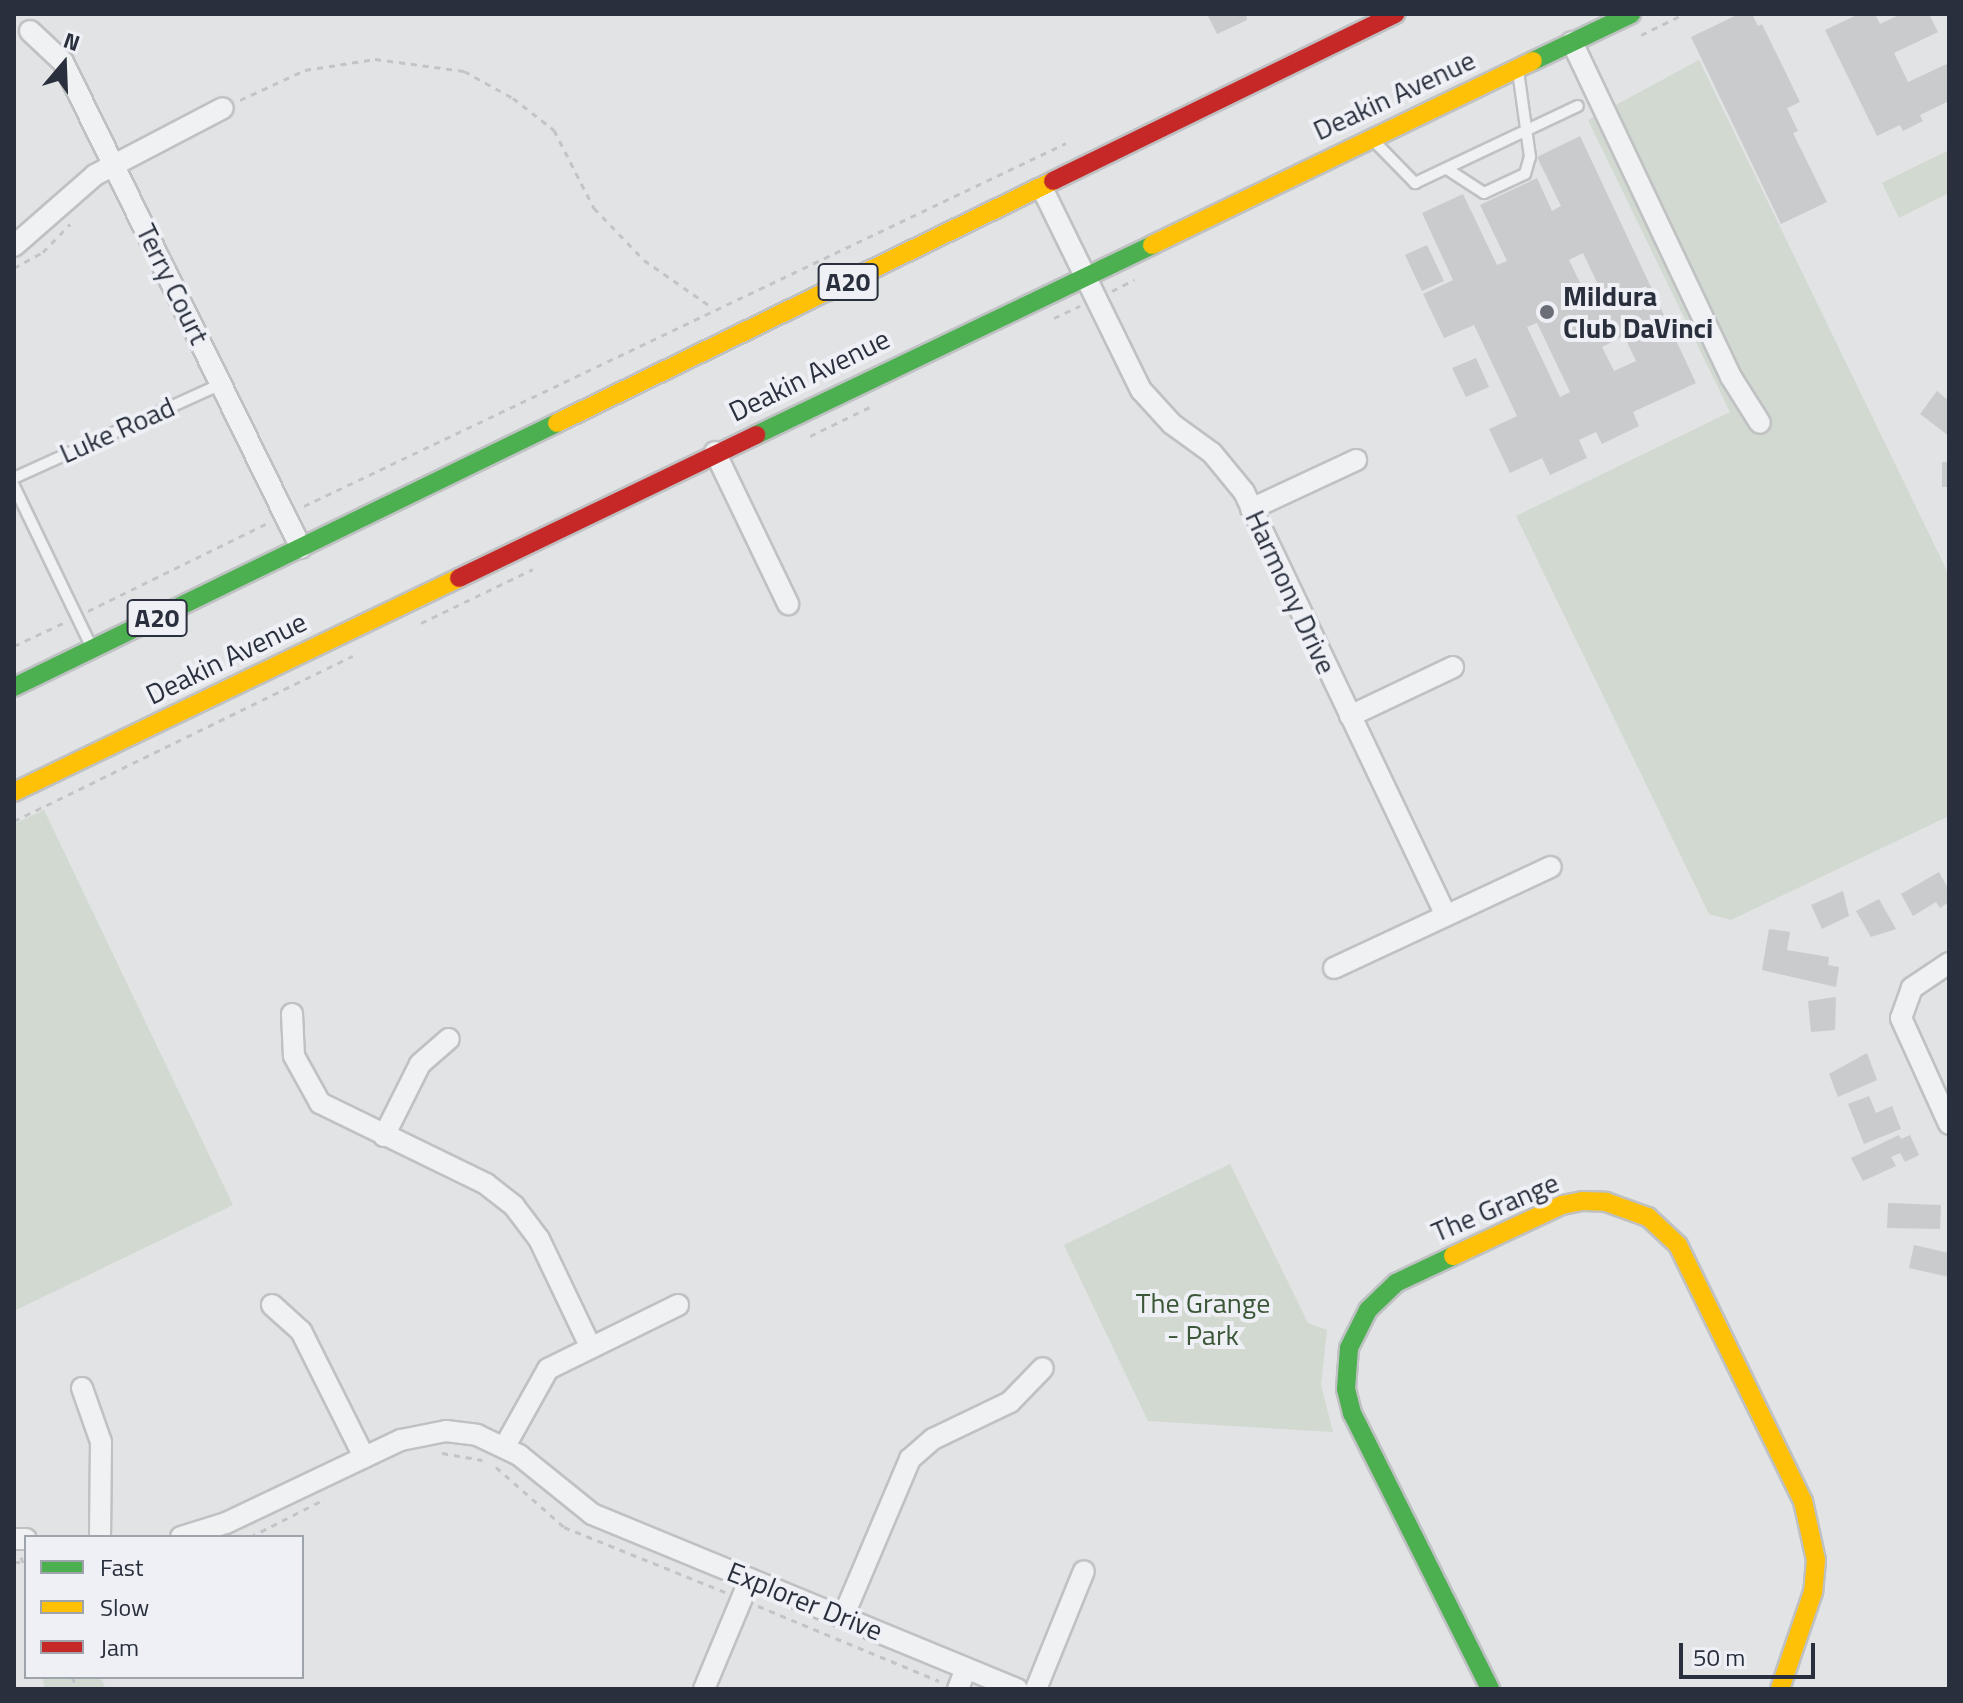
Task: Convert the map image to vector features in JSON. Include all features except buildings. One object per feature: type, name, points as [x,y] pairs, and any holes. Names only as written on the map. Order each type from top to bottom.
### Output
[{"type":"main road","name":"A20","points":[[14,687],[1395,14]]},
{"type":"main road","name":"Deakin Avenue","points":[[14,792],[1369,136],[1631,14]]},
{"type":"main road","name":"The Grange","points":[[1490,1689],[1352,1413],[1346,1389],[1349,1348],[1368,1310],[1396,1283],[1562,1205],[1583,1201],[1606,1202],[1648,1217],[1678,1245],[1803,1501],[1816,1560],[1813,1592],[1780,1689]]},
{"type":"street","name":"Terry Court","points":[[30,31],[63,62],[301,548]]},
{"type":"street","points":[[1572,42],[1731,377],[1760,423]]},
{"type":"street","points":[[14,246],[113,163],[223,108]]},
{"type":"street","name":"Harmony Drive","points":[[1042,188],[1141,390],[1172,424],[1222,463],[1251,509],[1446,915]]},
{"type":"street","points":[[715,452],[788,604]]},
{"type":"street","points":[[1251,509],[1356,460]]},
{"type":"street","points":[[1350,716],[1453,667]]},
{"type":"street","points":[[1334,968],[1551,867]]},
{"type":"street","points":[[1949,963],[1912,988],[1901,1018],[1949,1124]]},
{"type":"street","points":[[292,1014],[294,1056],[309,1091],[335,1115],[486,1184],[514,1206],[539,1239],[590,1346]]},
{"type":"street","points":[[384,1136],[420,1064],[449,1039]]},
{"type":"street","points":[[272,1305],[301,1331],[364,1457]]},
{"type":"street","points":[[187,1535],[226,1523],[415,1435],[446,1431],[505,1446],[539,1380],[590,1346],[678,1305]]},
{"type":"street","points":[[843,1617],[910,1459],[933,1439],[1010,1402],[1043,1368]]},
{"type":"street","points":[[82,1388],[101,1442],[100,1535]]},
{"type":"street","name":"Explorer Drive","points":[[505,1446],[592,1514],[1017,1689]]},
{"type":"street","points":[[1036,1689],[1084,1571]]},
{"type":"street","points":[[704,1689],[750,1579]]},
{"type":"street","points":[[958,1689],[966,1668]]},
{"type":"lane","points":[[1447,169],[1477,193],[1519,177],[1530,157],[1518,68]]},
{"type":"lane","points":[[1369,136],[1415,183],[1578,106]]},
{"type":"lane","name":"Luke Road","points":[[14,478],[221,384]]},
{"type":"lane","points":[[14,486],[92,649]]},
{"type":"path","points":[[223,108],[305,70],[375,59],[464,71],[513,98],[554,130],[594,208],[644,260],[713,308]]},
{"type":"path","points":[[14,646],[713,308],[1069,142]]},
{"type":"path","points":[[437,1453],[493,1465],[564,1527],[958,1689]]},
{"type":"path","points":[[254,1535],[330,1496]]},
{"type":"green space","points":[[1699,60],[1949,575],[1949,816],[1731,920],[1709,914],[1516,516],[1730,412],[1588,120]]},
{"type":"green space","points":[[1949,150],[1949,193],[1899,218],[1882,183]]},
{"type":"green space","points":[[44,810],[233,1205],[14,1311],[14,824]]},
{"type":"green space","name":"The Grange - Park","points":[[1230,1164],[1308,1323],[1327,1330],[1321,1385],[1333,1432],[1148,1421],[1064,1245]]},
{"type":"green space","points":[[42,1679],[101,1679],[106,1689],[45,1689]]},
{"type":"traffic: fast","points":[[1533,61],[1631,14]]},
{"type":"traffic: fast","points":[[756,435],[1152,245]]},
{"type":"traffic: fast","points":[[14,687],[557,423]]},
{"type":"traffic: fast","points":[[1453,1256],[1396,1283],[1368,1310],[1349,1348],[1346,1389],[1352,1413],[1490,1689]]},
{"type":"traffic: slow","points":[[1152,245],[1533,61]]},
{"type":"traffic: slow","points":[[557,423],[1053,181]]},
{"type":"traffic: slow","points":[[14,792],[459,578]]},
{"type":"traffic: slow","points":[[1453,1256],[1562,1205],[1583,1201],[1606,1202],[1648,1217],[1678,1245],[1803,1501],[1816,1560],[1813,1592],[1780,1689]]},
{"type":"traffic: jam","points":[[1053,181],[1395,14]]},
{"type":"traffic: jam","points":[[459,578],[756,435]]},
{"type":"place","name":"Mildura Club DaVinci","points":[[1547,312]]}]
